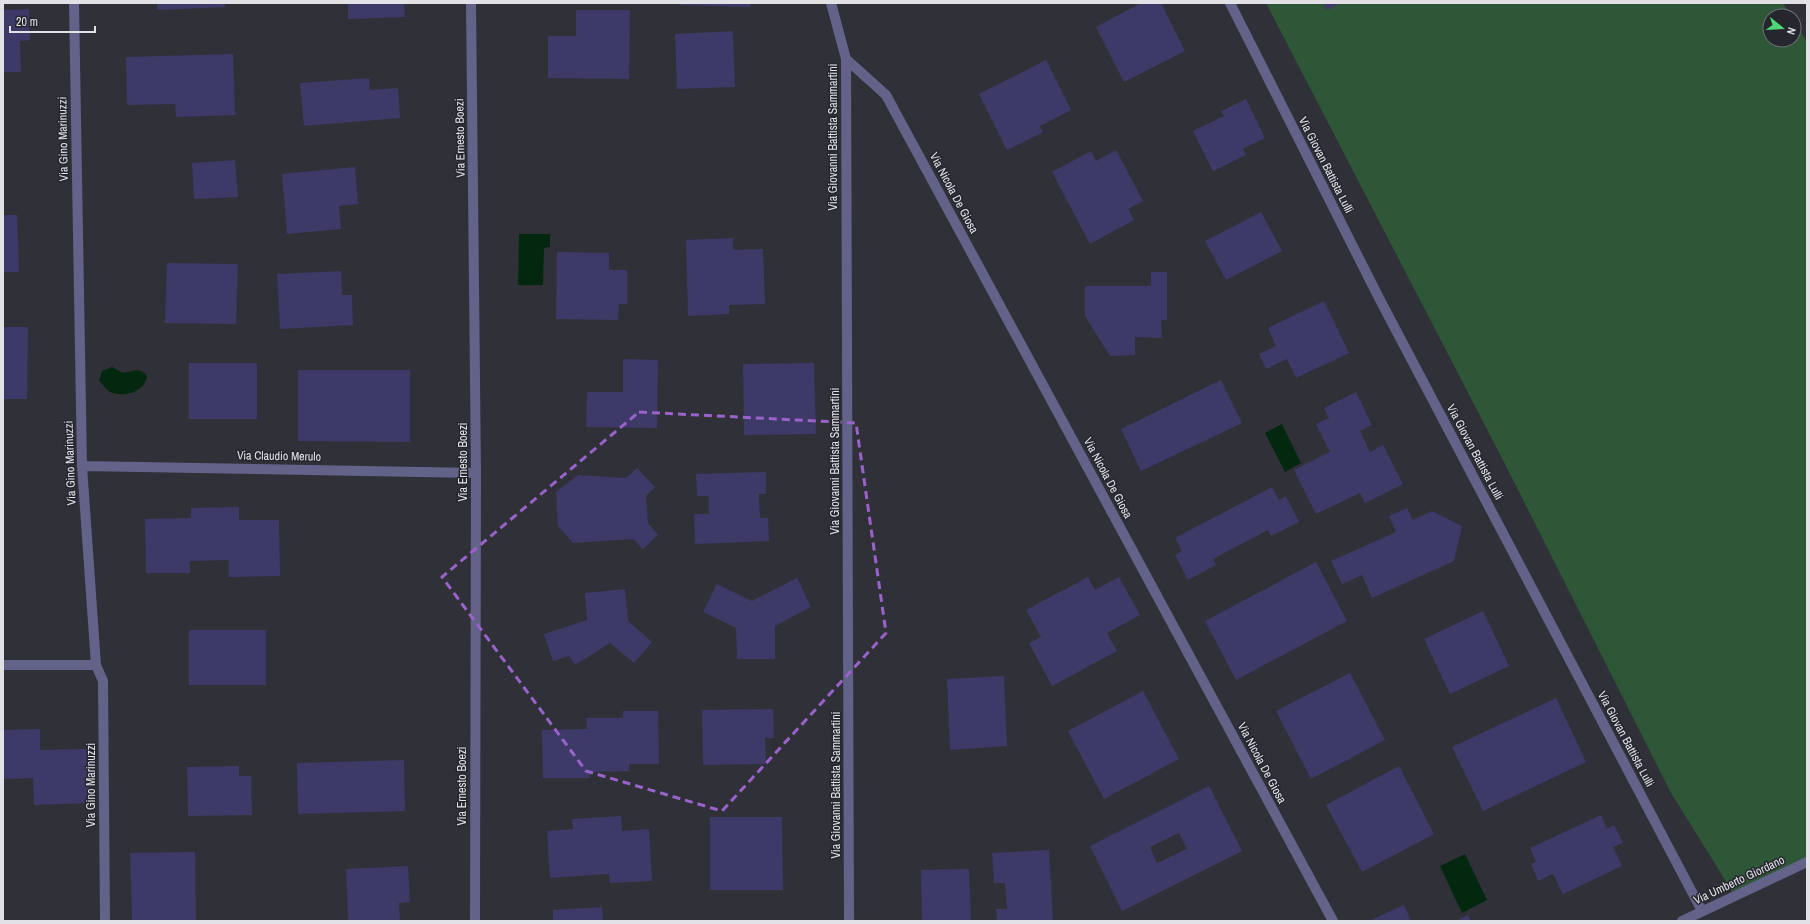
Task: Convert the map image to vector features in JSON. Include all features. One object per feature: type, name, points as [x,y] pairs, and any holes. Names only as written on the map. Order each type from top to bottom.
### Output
[{"type":"street","name":"Via Gino Marinuzzi","points":[[74,3],[82,466],[96,665],[103,681],[105,921]]},
{"type":"street","name":"Via Ernesto Boezi","points":[[471,3],[476,473],[475,921]]},
{"type":"street","name":"Via Giovanni Battista Sammartini","points":[[831,3],[846,59],[849,921]]},
{"type":"street","name":"Via Giovan Battista Lulli","points":[[1230,3],[1379,298],[1702,911]]},
{"type":"street","name":"Via Nicola De Giosa","points":[[846,59],[886,95],[1333,921]]},
{"type":"street","name":"Via Claudio Merulo","points":[[82,466],[476,473]]},
{"type":"street","points":[[3,665],[96,665]]},
{"type":"street","name":"Via Umberto Giordano","points":[[1682,921],[1807,862]]},
{"type":"highlighted area","points":[[639,412],[856,423],[886,633],[722,811],[586,771],[442,577]]},
{"type":"shaded area","points":[[1266,3],[1783,3],[1786,8],[1762,8],[1762,48],[1802,48],[1802,34],[1807,42],[1807,861],[1735,896],[1671,793],[1505,464]]},
{"type":"shaded area","points":[[519,234],[550,234],[550,247],[544,248],[543,285],[518,285]]},
{"type":"shaded area","points":[[112,367],[123,373],[136,370],[142,371],[147,376],[145,382],[138,390],[127,394],[116,394],[110,392],[99,380],[102,371]]},
{"type":"shaded area","points":[[1282,424],[1301,463],[1285,472],[1265,433]]},
{"type":"shaded area","points":[[1465,854],[1487,900],[1462,913],[1440,866]]},
{"type":"building","points":[[157,3],[225,3],[225,7],[157,10]]},
{"type":"building","points":[[348,3],[404,3],[405,17],[348,19]]},
{"type":"building","points":[[680,3],[750,3],[750,7],[680,5]]},
{"type":"building","points":[[1141,3],[1161,3],[1185,51],[1124,82],[1096,27]]},
{"type":"building","points":[[1323,3],[1340,3],[1327,10]]},
{"type":"building","points":[[29,9],[30,40],[20,41],[21,72],[3,72],[3,10]]},
{"type":"building","points":[[576,10],[630,10],[629,79],[548,78],[548,36],[576,36]]},
{"type":"building","points":[[733,31],[735,87],[677,89],[675,34]]},
{"type":"building","points":[[233,54],[235,115],[176,117],[175,104],[127,105],[126,57]]},
{"type":"building","points":[[1046,60],[1071,110],[1040,126],[1043,132],[1007,150],[979,94]]},
{"type":"building","points":[[369,78],[370,90],[398,88],[400,118],[304,126],[300,83]]},
{"type":"building","points":[[1246,99],[1265,138],[1243,149],[1246,155],[1213,171],[1193,131],[1224,116],[1221,111]]},
{"type":"building","points":[[1116,150],[1143,201],[1128,209],[1134,220],[1090,244],[1052,172],[1091,151],[1096,161]]},
{"type":"building","points":[[235,160],[238,197],[194,199],[192,163]]},
{"type":"building","points":[[355,167],[358,204],[339,206],[341,229],[287,234],[282,174]]},
{"type":"building","points":[[1261,212],[1282,251],[1226,280],[1205,241]]},
{"type":"building","points":[[3,215],[17,215],[19,272],[3,272]]},
{"type":"building","points":[[733,238],[733,250],[763,249],[765,304],[729,305],[729,314],[688,316],[686,240]]},
{"type":"building","points":[[557,252],[609,253],[609,270],[627,270],[627,304],[619,304],[618,320],[556,319]]},
{"type":"building","points":[[167,263],[238,264],[236,324],[165,323]]},
{"type":"building","points":[[341,271],[342,295],[352,295],[353,325],[280,329],[277,274]]},
{"type":"building","points":[[1151,272],[1167,272],[1167,320],[1161,320],[1162,338],[1135,337],[1135,355],[1110,356],[1085,316],[1085,286],[1151,286]]},
{"type":"building","points":[[1324,301],[1349,353],[1296,378],[1287,359],[1266,369],[1259,354],[1276,346],[1268,328]]},
{"type":"building","points":[[3,327],[28,327],[27,399],[3,399]]},
{"type":"building","points":[[623,359],[658,360],[657,428],[586,427],[587,392],[623,392]]},
{"type":"building","points":[[189,363],[257,363],[257,419],[189,419]]},
{"type":"building","points":[[814,363],[816,434],[744,435],[743,364]]},
{"type":"building","points":[[298,370],[410,370],[410,442],[298,441]]},
{"type":"building","points":[[1221,380],[1242,423],[1141,471],[1121,429]]},
{"type":"building","points":[[1356,392],[1372,425],[1360,431],[1370,452],[1383,445],[1403,484],[1365,503],[1360,493],[1316,514],[1294,470],[1330,452],[1316,424],[1329,418],[1324,408]]},
{"type":"building","points":[[637,468],[655,487],[646,496],[648,523],[658,535],[643,549],[633,539],[573,543],[558,526],[556,492],[578,475],[626,478]]},
{"type":"building","points":[[766,472],[766,494],[759,494],[760,518],[768,518],[769,541],[695,544],[694,514],[709,514],[709,496],[697,496],[696,474]]},
{"type":"building","points":[[1272,487],[1279,500],[1286,496],[1299,522],[1271,536],[1268,530],[1213,559],[1216,565],[1188,580],[1175,555],[1182,551],[1175,538]]},
{"type":"building","points":[[239,507],[239,520],[279,520],[280,576],[229,577],[229,560],[190,561],[190,573],[146,573],[145,519],[191,518],[191,508]]},
{"type":"building","points":[[1407,508],[1413,520],[1432,511],[1462,526],[1454,561],[1372,598],[1362,575],[1342,584],[1331,561],[1396,532],[1389,516]]},
{"type":"building","points":[[1316,562],[1347,621],[1236,680],[1205,621]]},
{"type":"building","points":[[1088,577],[1095,590],[1119,577],[1140,615],[1107,633],[1117,651],[1052,686],[1029,643],[1041,637],[1026,610]]},
{"type":"building","points":[[797,578],[811,607],[775,626],[775,659],[737,659],[736,628],[703,612],[717,584],[752,601]]},
{"type":"building","points":[[625,589],[628,621],[652,642],[634,663],[610,643],[575,665],[569,656],[553,661],[544,634],[587,620],[585,593]]},
{"type":"building","points":[[1483,611],[1509,666],[1450,694],[1424,639]]},
{"type":"building","points":[[189,630],[266,630],[266,685],[189,685]]},
{"type":"building","points":[[1350,673],[1385,740],[1311,779],[1276,711]]},
{"type":"building","points":[[1004,676],[1007,746],[950,750],[947,679]]},
{"type":"building","points":[[1143,691],[1179,759],[1104,799],[1068,731]]},
{"type":"building","points":[[1556,698],[1586,762],[1483,811],[1452,747]]},
{"type":"building","points":[[773,709],[774,738],[765,738],[766,764],[703,765],[702,710]]},
{"type":"building","points":[[623,711],[658,711],[659,764],[629,764],[629,771],[590,772],[590,778],[543,778],[542,730],[587,729],[586,718],[623,718]]},
{"type":"building","points":[[40,729],[40,750],[88,749],[89,803],[34,805],[33,778],[3,779],[3,730]]},
{"type":"building","points":[[404,760],[405,811],[298,814],[297,763]]},
{"type":"building","points":[[239,766],[239,776],[251,776],[252,815],[188,816],[187,767]]},
{"type":"building","points":[[1399,766],[1434,834],[1362,872],[1326,805]]},
{"type":"building","points":[[1209,786],[1242,851],[1122,911],[1090,846]],"holes":[[[1179,833],[1187,849],[1157,863],[1150,847]]]},
{"type":"building","points":[[1601,815],[1607,829],[1614,825],[1623,843],[1613,847],[1622,866],[1563,894],[1553,874],[1538,881],[1531,864],[1536,862],[1530,848]]},
{"type":"building","points":[[621,816],[622,831],[649,829],[652,881],[610,883],[609,874],[550,878],[547,831],[573,829],[572,819]]},
{"type":"building","points":[[710,817],[782,817],[783,890],[710,890]]},
{"type":"building","points":[[1049,850],[1053,921],[997,921],[996,909],[1007,909],[1005,883],[994,883],[992,853]]},
{"type":"building","points":[[195,852],[196,921],[132,921],[130,853]]},
{"type":"building","points":[[408,866],[410,902],[399,903],[400,921],[348,921],[346,869]]},
{"type":"building","points":[[969,869],[971,921],[922,921],[921,870]]},
{"type":"building","points":[[1404,905],[1411,921],[1369,921]]},
{"type":"building","points":[[602,907],[603,921],[553,921],[553,910]]},
{"type":"building","points":[[1468,915],[1471,921],[1456,921]]}]
